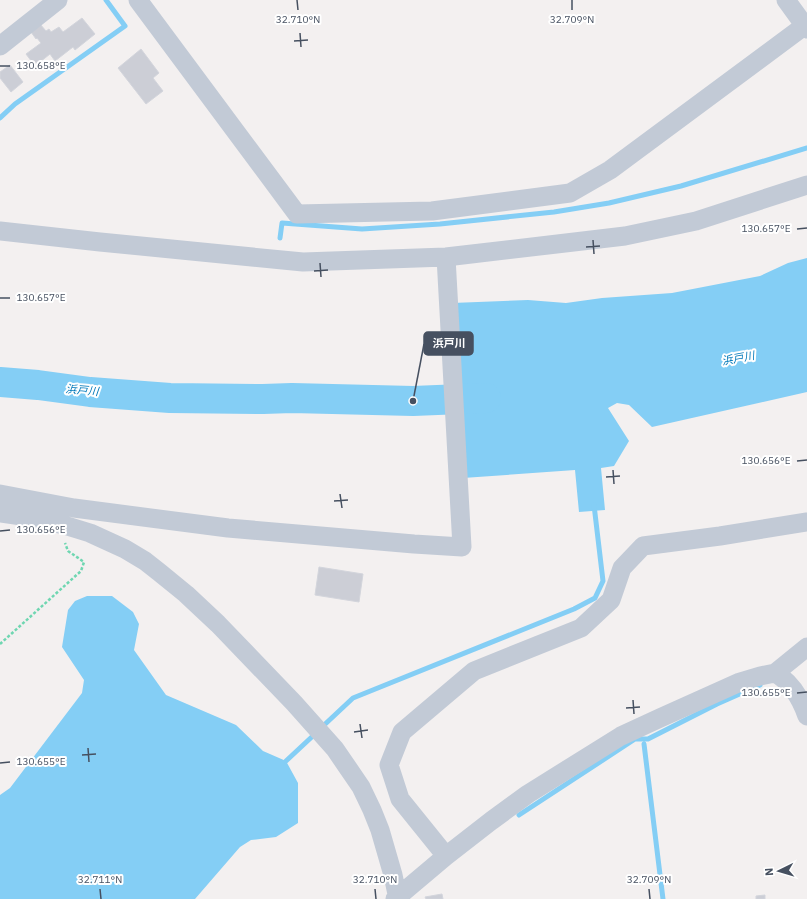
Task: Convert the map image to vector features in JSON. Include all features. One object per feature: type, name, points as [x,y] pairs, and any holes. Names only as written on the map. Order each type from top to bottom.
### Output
[{"type":"street","points":[[0,46],[58,0]]},
{"type":"street","points":[[138,0],[298,214],[432,211],[570,193],[610,170],[806,26],[786,0]]},
{"type":"street","points":[[0,231],[303,262],[446,257],[625,236],[696,221],[807,185]]},
{"type":"street","points":[[0,494],[74,508],[228,528],[462,547],[446,257]]},
{"type":"street","points":[[0,513],[64,525],[110,541],[145,561],[186,594],[218,624],[294,702],[335,749],[360,787],[380,830],[397,898],[446,856],[528,794],[621,736],[740,682],[774,672],[807,647]]},
{"type":"street","points":[[446,856],[400,798],[389,765],[402,732],[474,671],[581,628],[611,600],[622,568],[644,546],[807,522]]},
{"type":"street","points":[[774,672],[782,676],[791,685],[807,716]]},
{"type":"path","points":[[0,644],[81,571],[84,562],[68,550],[63,537],[64,525]]},
{"type":"water","points":[[807,258],[807,392],[652,427],[629,405],[617,403],[608,408],[629,441],[614,466],[601,468],[605,510],[579,512],[575,470],[463,478],[452,303],[528,300],[566,303],[602,298],[672,293],[760,276],[788,263]]},
{"type":"water","points":[[87,596],[112,596],[133,612],[139,624],[134,650],[166,695],[236,725],[263,751],[286,761],[298,783],[298,823],[276,837],[251,840],[240,847],[195,899],[0,899],[0,795],[10,788],[82,693],[84,680],[62,647],[68,610],[75,601]]},
{"type":"building","points":[[82,18],[95,34],[75,50],[73,47],[55,61],[50,54],[35,66],[26,54],[41,43],[31,32],[40,24],[46,31],[49,29],[51,32],[59,27],[63,32]]},
{"type":"building","points":[[141,49],[159,73],[153,78],[163,91],[146,104],[118,68]]},
{"type":"building","points":[[10,65],[23,82],[11,92],[0,78],[0,72]]},
{"type":"building","points":[[319,567],[363,574],[359,602],[315,595]]},
{"type":"building","points":[[442,894],[443,899],[426,899],[425,897]]},
{"type":"building","points":[[765,895],[765,899],[756,899],[756,896]]},
{"type":"waterway","points":[[0,118],[15,104],[125,26],[106,0]]},
{"type":"waterway","points":[[280,238],[282,223],[362,229],[440,224],[554,212],[609,203],[681,186],[807,148]]},
{"type":"waterway","name":"浜戸川","points":[[0,382],[38,385],[90,392],[170,398],[292,398],[413,401],[486,398]]},
{"type":"waterway","points":[[322,727],[353,698],[574,609],[595,598],[603,581],[594,505]]},
{"type":"waterway","points":[[519,815],[635,739],[648,739],[717,704],[760,685]]},
{"type":"waterway","points":[[286,761],[316,733]]},
{"type":"waterway","points":[[644,744],[663,899]]},
{"type":"place","name":"浜戸川","points":[[413,401]]}]
